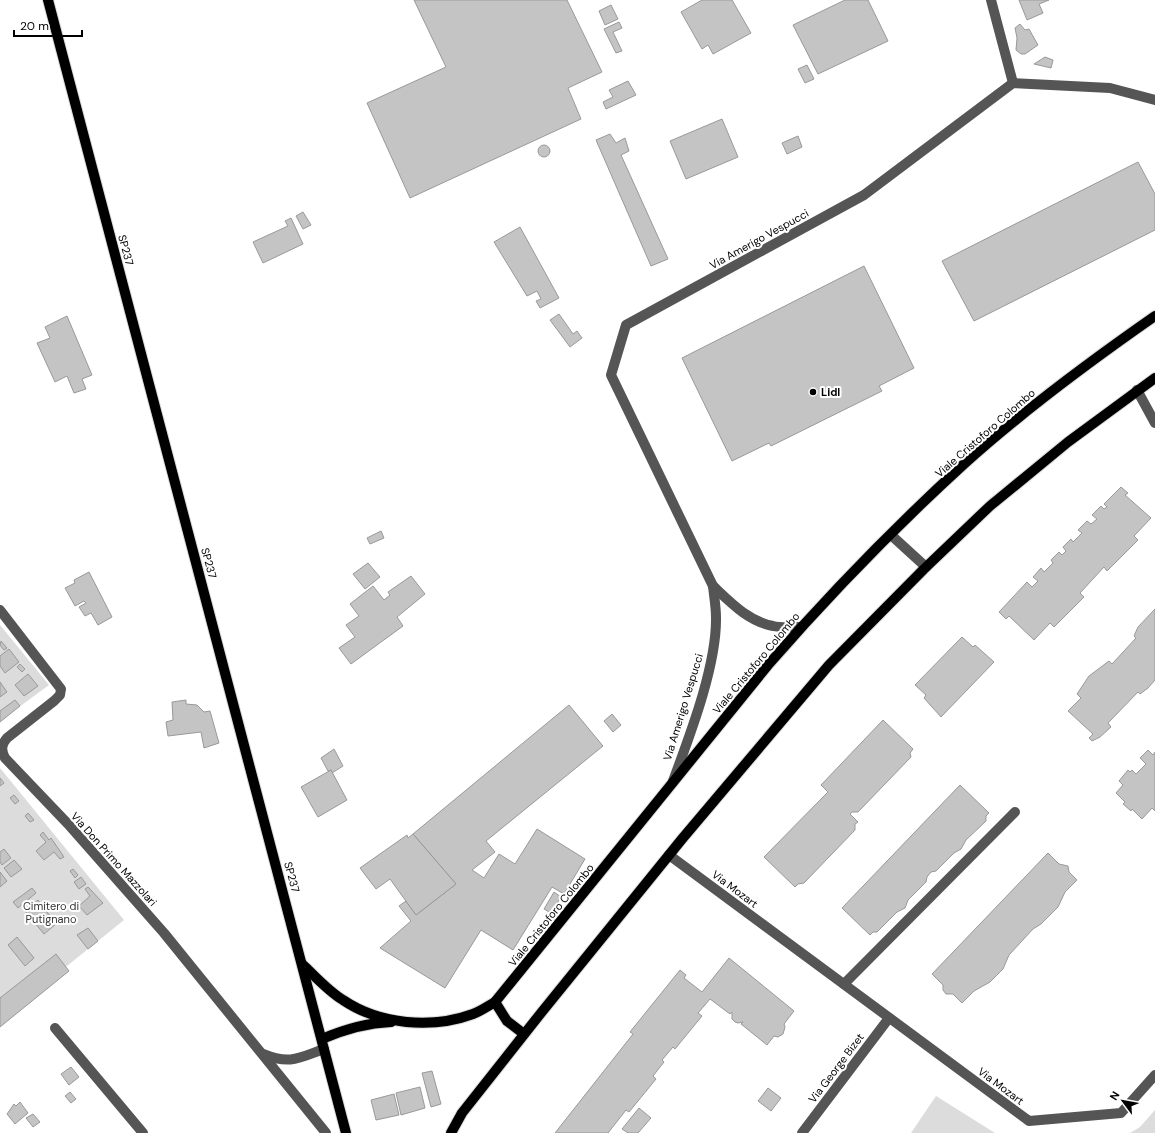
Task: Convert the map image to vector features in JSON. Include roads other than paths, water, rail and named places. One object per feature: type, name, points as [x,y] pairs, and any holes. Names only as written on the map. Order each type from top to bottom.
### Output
[{"type":"main road","name":"SP237","points":[[48,0],[346,1133]]},
{"type":"main road","name":"Viale Cristoforo Colombo","points":[[323,1044],[349,1028],[364,1024],[397,1022],[437,1023],[474,1014],[495,1002],[768,665],[801,627],[891,535],[964,464],[1042,399],[1111,346],[1155,316]]},
{"type":"main road","points":[[451,1133],[462,1113],[524,1034],[669,855],[830,665],[926,567],[990,506],[1068,442],[1155,378]]},
{"type":"main road","name":"Viale Cristoforo Colombo","points":[[302,964],[342,1000],[357,1008],[397,1022]]},
{"type":"main road","points":[[495,1002],[507,1021],[524,1034]]},
{"type":"street","points":[[991,0],[1013,82],[1110,88],[1155,100]]},
{"type":"street","name":"Via Amerigo Vespucci","points":[[671,786],[692,729],[713,648],[716,618],[713,586],[611,375],[626,325],[864,195],[1013,82]]},
{"type":"street","points":[[1138,390],[1155,423]]},
{"type":"street","points":[[891,535],[926,567]]},
{"type":"street","name":"Via Amerigo Vespucci","points":[[713,586],[741,612],[756,622],[774,627],[801,627]]},
{"type":"street","name":"Via Don Primo Mazzolari","points":[[0,610],[62,689],[60,695],[54,701],[7,738],[3,743],[2,750],[5,758],[68,824],[164,933],[326,1133]]},
{"type":"street","points":[[844,984],[1016,812]]},
{"type":"street","name":"Via Mozart","points":[[669,855],[1029,1121],[1121,1114],[1155,1075]]},
{"type":"street","name":"Via George Bizet","points":[[802,1133],[889,1018]]},
{"type":"street","points":[[55,1028],[143,1133]]},
{"type":"street","points":[[261,1053],[275,1059],[287,1061],[323,1044]]},
{"type":"place","name":"Lidl","points":[[813,392]]},
{"type":"park label","name":"Cimitero di Putignano","points":[[51,912]]}]
